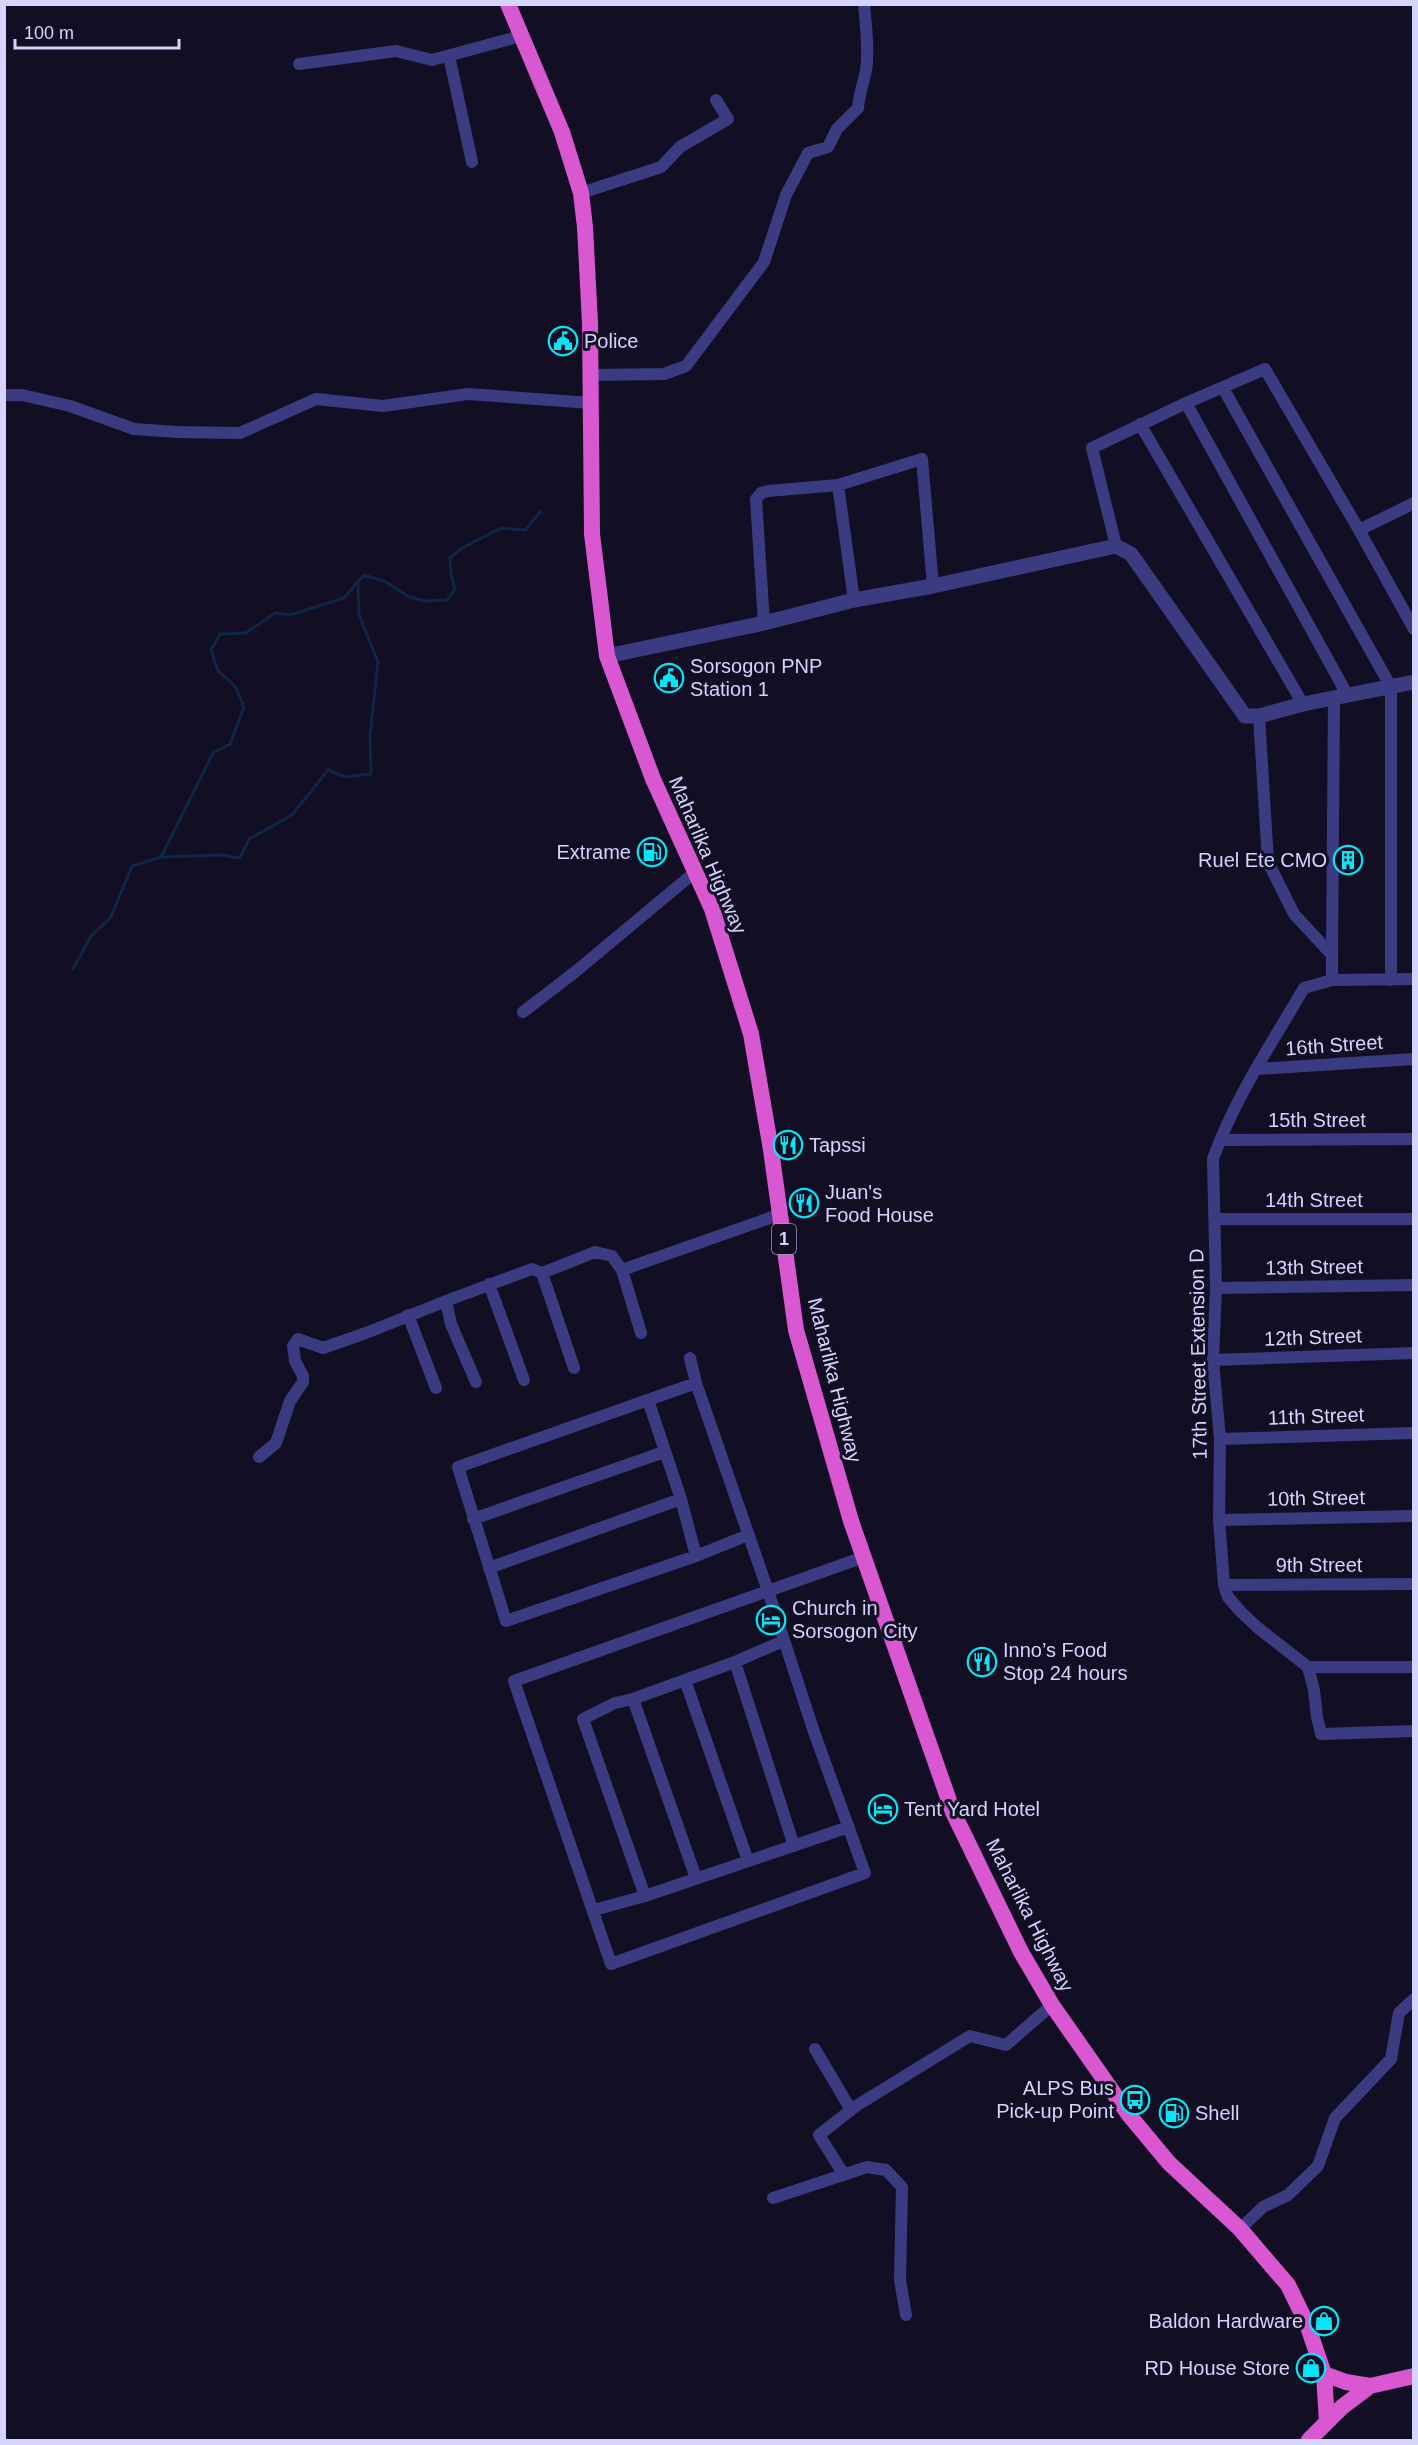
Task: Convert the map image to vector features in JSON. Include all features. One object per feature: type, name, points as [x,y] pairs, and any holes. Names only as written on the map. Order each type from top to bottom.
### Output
[{"type":"highway","name":"Maharlika Highway","points":[[508,4],[562,132],[581,193],[588,273],[592,534],[607,656],[653,779],[712,909],[751,1034],[781,1214],[796,1330],[851,1521],[953,1812],[1021,1952],[1052,2005],[1103,2079],[1169,2163],[1240,2229],[1288,2285],[1307,2324],[1324,2374],[1327,2422]]},
{"type":"highway","points":[[1324,2374],[1346,2382],[1370,2386],[1413,2376]]},
{"type":"highway","points":[[1309,2440],[1370,2386]]},
{"type":"highway","points":[[1317,2440],[1327,2422]]},
{"type":"street","points":[[591,375],[664,375],[686,366],[764,262],[786,195],[808,153],[828,147],[837,129],[858,108],[859,92],[866,70],[864,4]]},
{"type":"street","points":[[299,64],[396,51],[432,60],[521,36]]},
{"type":"street","points":[[449,56],[472,162]]},
{"type":"street","points":[[581,193],[661,167],[680,147],[728,119],[716,100]]},
{"type":"street","points":[[1116,546],[1092,448],[1140,424],[1265,369],[1359,530],[1413,629]]},
{"type":"street","points":[[1223,388],[1391,687],[1391,980]]},
{"type":"street","points":[[4,395],[22,395],[70,406],[134,429],[240,433],[316,399],[383,406],[468,394],[591,403]]},
{"type":"street","points":[[1186,403],[1341,697],[1332,980]]},
{"type":"street","points":[[1140,424],[1303,704]]},
{"type":"street","points":[[764,622],[756,499],[761,493],[838,485],[922,459],[933,586]]},
{"type":"street","points":[[838,485],[854,600]]},
{"type":"street","points":[[1359,530],[1413,503]]},
{"type":"street","points":[[607,656],[854,600],[933,586],[1116,546],[1131,554],[1245,716],[1259,717],[1303,704],[1413,682]]},
{"type":"street","points":[[1259,717],[1268,862],[1294,914],[1332,955]]},
{"type":"street","points":[[523,1012],[575,972],[695,872]]},
{"type":"street","name":"17th Street Extension D","points":[[1308,1667],[1240,1611],[1228,1597],[1224,1585],[1219,1520],[1220,1439],[1213,1360],[1215,1288],[1213,1159],[1220,1140],[1257,1069],[1304,988],[1332,980],[1413,979]]},
{"type":"street","name":"16th Street","points":[[1257,1069],[1413,1059]]},
{"type":"street","name":"15th Street","points":[[1220,1140],[1413,1139]]},
{"type":"street","points":[[622,1270],[781,1214]]},
{"type":"street","name":"14th Street","points":[[1214,1219],[1413,1219]]},
{"type":"street","points":[[259,1458],[276,1443],[290,1401],[303,1382],[303,1376],[295,1361],[293,1346],[298,1339],[323,1348],[531,1269],[542,1273],[595,1252],[612,1256],[622,1270],[641,1334]]},
{"type":"street","points":[[542,1273],[574,1368]]},
{"type":"street","points":[[489,1284],[524,1380]]},
{"type":"street","name":"13th Street","points":[[1215,1288],[1413,1286]]},
{"type":"street","points":[[446,1300],[451,1324],[476,1382]]},
{"type":"street","points":[[408,1315],[436,1388]]},
{"type":"street","name":"12th Street","points":[[1213,1360],[1413,1353]]},
{"type":"street","points":[[690,1358],[696,1383],[768,1591],[783,1641],[865,1873],[611,1964],[514,1681],[768,1591],[864,1557]]},
{"type":"street","points":[[696,1383],[458,1467],[506,1621],[696,1556],[748,1535]]},
{"type":"street","points":[[648,1400],[681,1499],[696,1556]]},
{"type":"street","name":"11th Street","points":[[1220,1439],[1413,1433]]},
{"type":"street","points":[[473,1519],[664,1452]]},
{"type":"street","points":[[489,1568],[681,1499]]},
{"type":"street","name":"10th Street","points":[[1219,1520],[1413,1516]]},
{"type":"street","name":"9th Street","points":[[1224,1585],[1413,1584]]},
{"type":"street","points":[[645,1896],[583,1719],[615,1703],[633,1699],[735,1662],[783,1641]]},
{"type":"street","points":[[735,1662],[794,1846]]},
{"type":"street","points":[[1413,1667],[1308,1667],[1321,1734],[1413,1731]]},
{"type":"street","points":[[685,1680],[748,1861]]},
{"type":"street","points":[[633,1699],[696,1878]]},
{"type":"street","points":[[594,1910],[645,1896],[849,1827]]},
{"type":"street","points":[[1240,2229],[1263,2207],[1288,2195],[1318,2166],[1335,2118],[1391,2059],[1399,2013],[1413,1999]]},
{"type":"street","points":[[844,2175],[819,2135],[851,2110],[970,2036],[1006,2045],[1052,2005]]},
{"type":"street","points":[[815,2049],[851,2110]]},
{"type":"street","points":[[773,2198],[867,2167],[886,2170],[902,2187],[900,2280],[906,2314]]},
{"type":"waterway","points":[[73,969],[91,936],[111,917],[132,866],[161,857],[213,753],[230,744],[244,707],[235,686],[218,671],[211,650],[220,634],[246,633],[275,613],[290,615],[344,598],[364,575],[386,582],[409,597],[425,601],[447,600],[455,589],[450,558],[462,548],[501,528],[525,530],[541,511]]},
{"type":"waterway","points":[[161,857],[222,855],[240,858],[249,839],[292,815],[328,770],[345,777],[371,774],[370,736],[378,662],[359,615],[358,584]]},
{"type":"place","name":"Police","points":[[563,341]]},
{"type":"place","name":"Sorsogon PNP Station 1","points":[[669,678]]},
{"type":"place","name":"Extrame","points":[[652,852]]},
{"type":"place","name":"Ruel Ete CMO","points":[[1348,860]]},
{"type":"place","name":"Tapssi","points":[[788,1145]]},
{"type":"place","name":"Juan's Food House","points":[[804,1203]]},
{"type":"place","name":"Church in Sorsogon City","points":[[771,1620]]},
{"type":"place","name":"Inno’s Food Stop 24 hours","points":[[982,1662]]},
{"type":"place","name":"Tent Yard Hotel","points":[[883,1809]]},
{"type":"place","name":"ALPS Bus Pick-up Point","points":[[1135,2100]]},
{"type":"place","name":"Shell","points":[[1174,2113]]},
{"type":"place","name":"Baldon Hardware","points":[[1324,2321]]},
{"type":"place","name":"RD House Store","points":[[1311,2368]]}]
